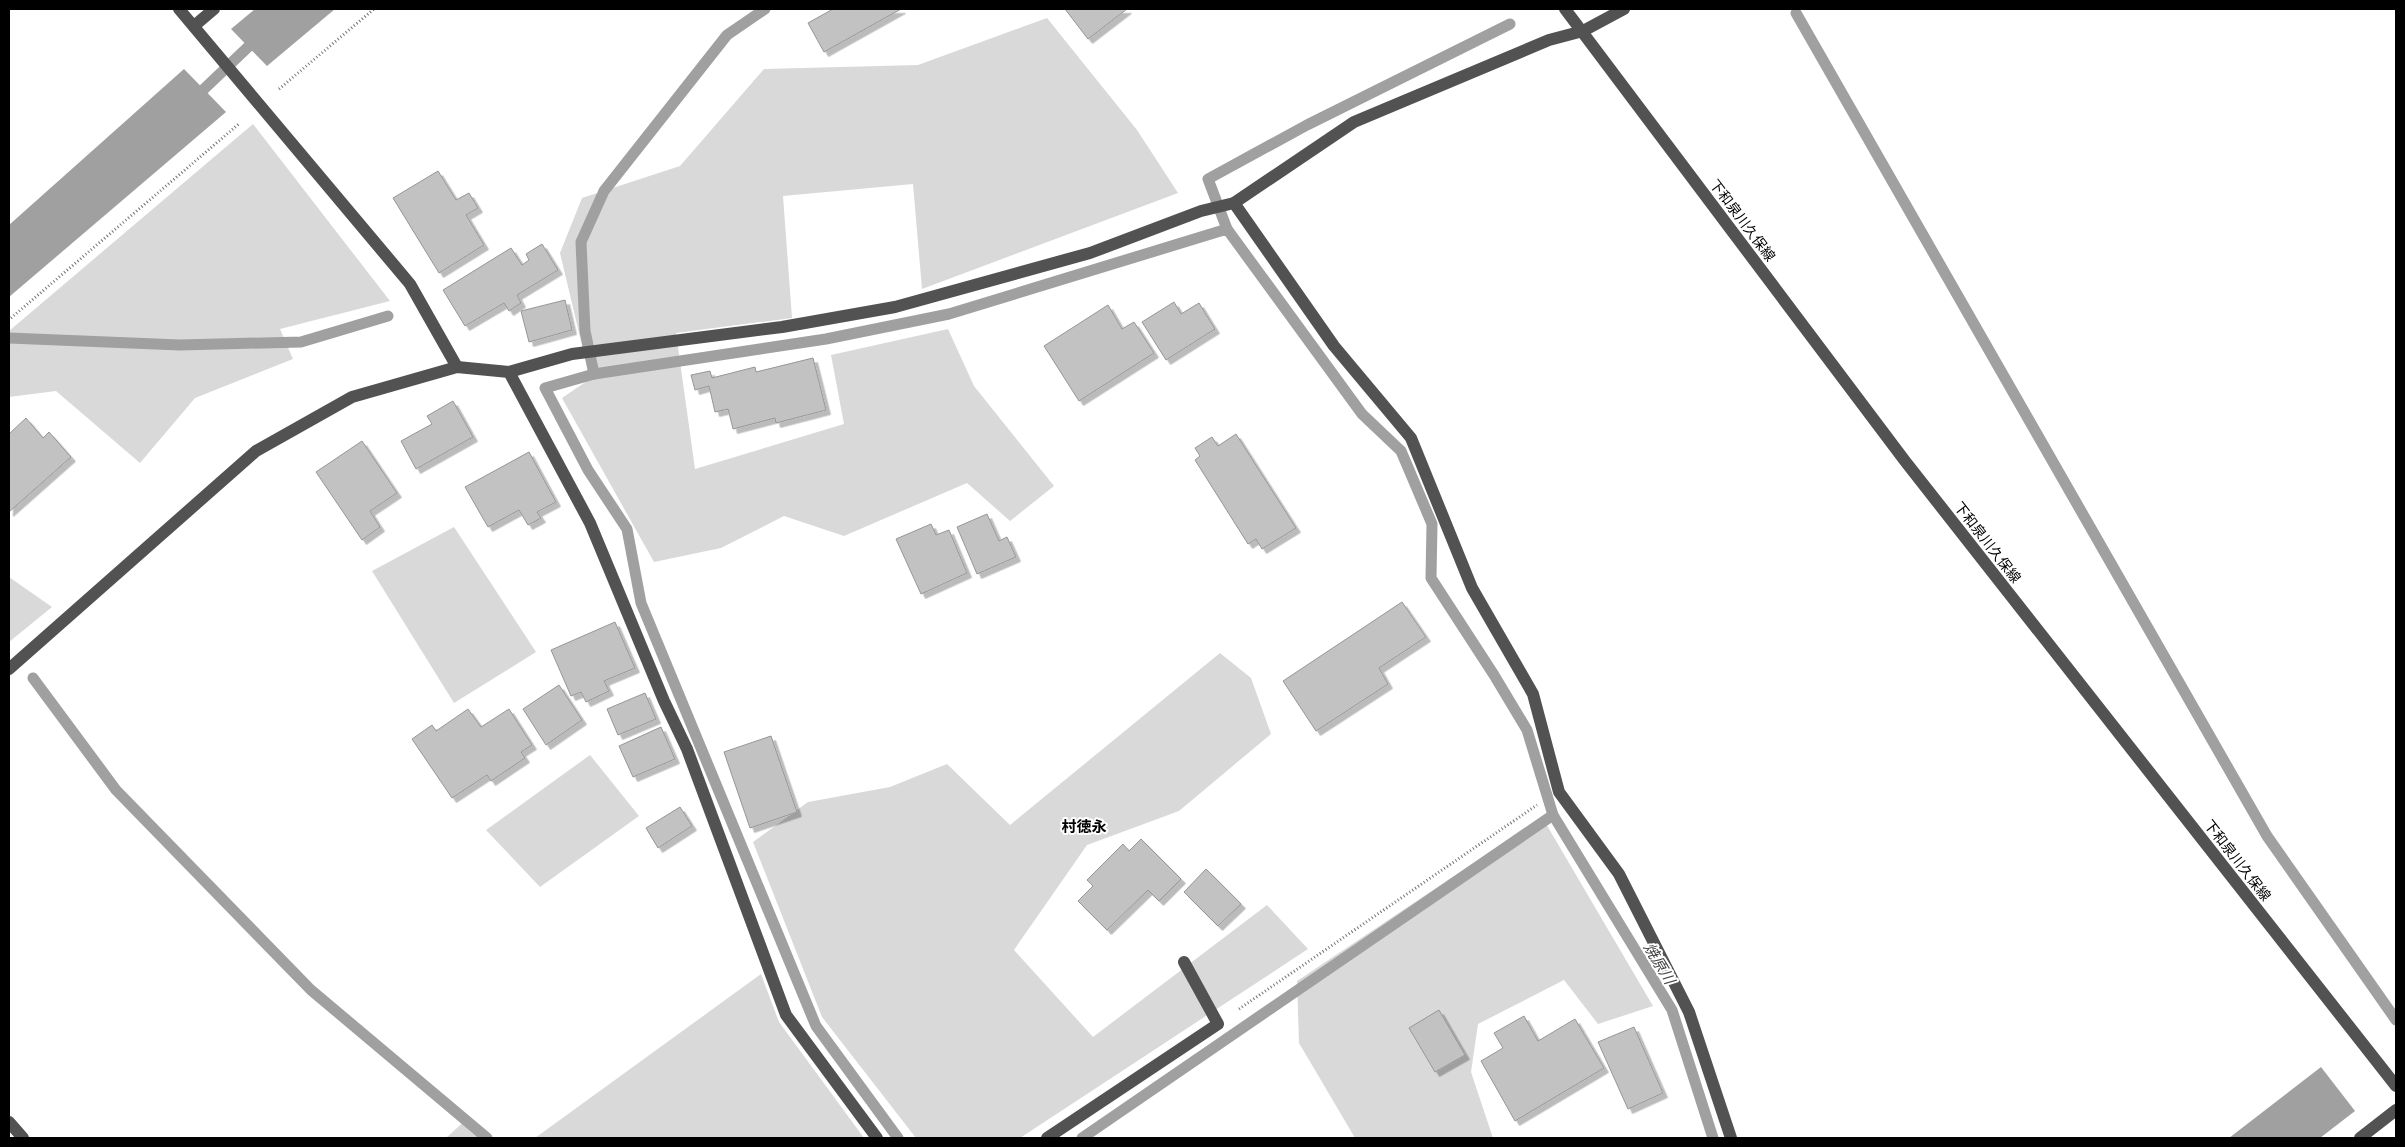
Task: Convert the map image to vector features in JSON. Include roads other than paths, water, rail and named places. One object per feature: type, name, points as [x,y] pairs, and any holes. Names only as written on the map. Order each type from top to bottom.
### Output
[{"type":"street","points":[[179,9],[410,284],[457,367]]},
{"type":"street","points":[[194,26],[214,9]]},
{"type":"street","name":"下和泉川久保線","points":[[1565,9],[1905,461],[2396,1086]]},
{"type":"street","points":[[9,669],[256,451],[352,397],[457,367],[509,372],[572,354],[782,327],[895,307],[1090,253],[1201,211],[1234,203],[1354,122],[1549,40],[1583,31],[1624,9]]},
{"type":"street","points":[[1234,203],[1334,346],[1411,438],[1472,588],[1533,694],[1559,792],[1619,874],[1689,1012],[1731,1138]]},
{"type":"street","points":[[509,372],[590,523],[664,701],[687,749],[786,1015],[877,1138]]},
{"type":"street","points":[[1047,1138],[1218,1024],[1184,962]]},
{"type":"street","points":[[2360,1138],[2396,1110]]},
{"type":"street","points":[[9,1122],[23,1138]]},
{"type":"waterway","points":[[594,374],[585,331],[581,242],[604,191],[727,35],[765,9]]},
{"type":"waterway","points":[[1796,13],[2267,836],[2396,1020]]},
{"type":"waterway","points":[[1227,229],[1208,179],[1307,125],[1510,24]]},
{"type":"waterway","points":[[204,89],[248,47]]},
{"type":"waterway","name":"焼原川","points":[[898,1138],[816,1026],[641,603],[627,529],[588,470],[545,388],[594,374],[826,339],[949,314],[1227,229],[1362,414],[1401,451],[1432,524],[1431,578],[1527,730],[1553,815],[1672,1010],[1713,1138]]},
{"type":"waterway","points":[[9,338],[180,345],[301,342],[388,316]]},
{"type":"waterway","points":[[33,678],[116,790],[311,990],[487,1138]]},
{"type":"waterway","points":[[1082,1138],[1553,815]]},
{"type":"district","name":"村徳永","points":[[1084,826]]}]
